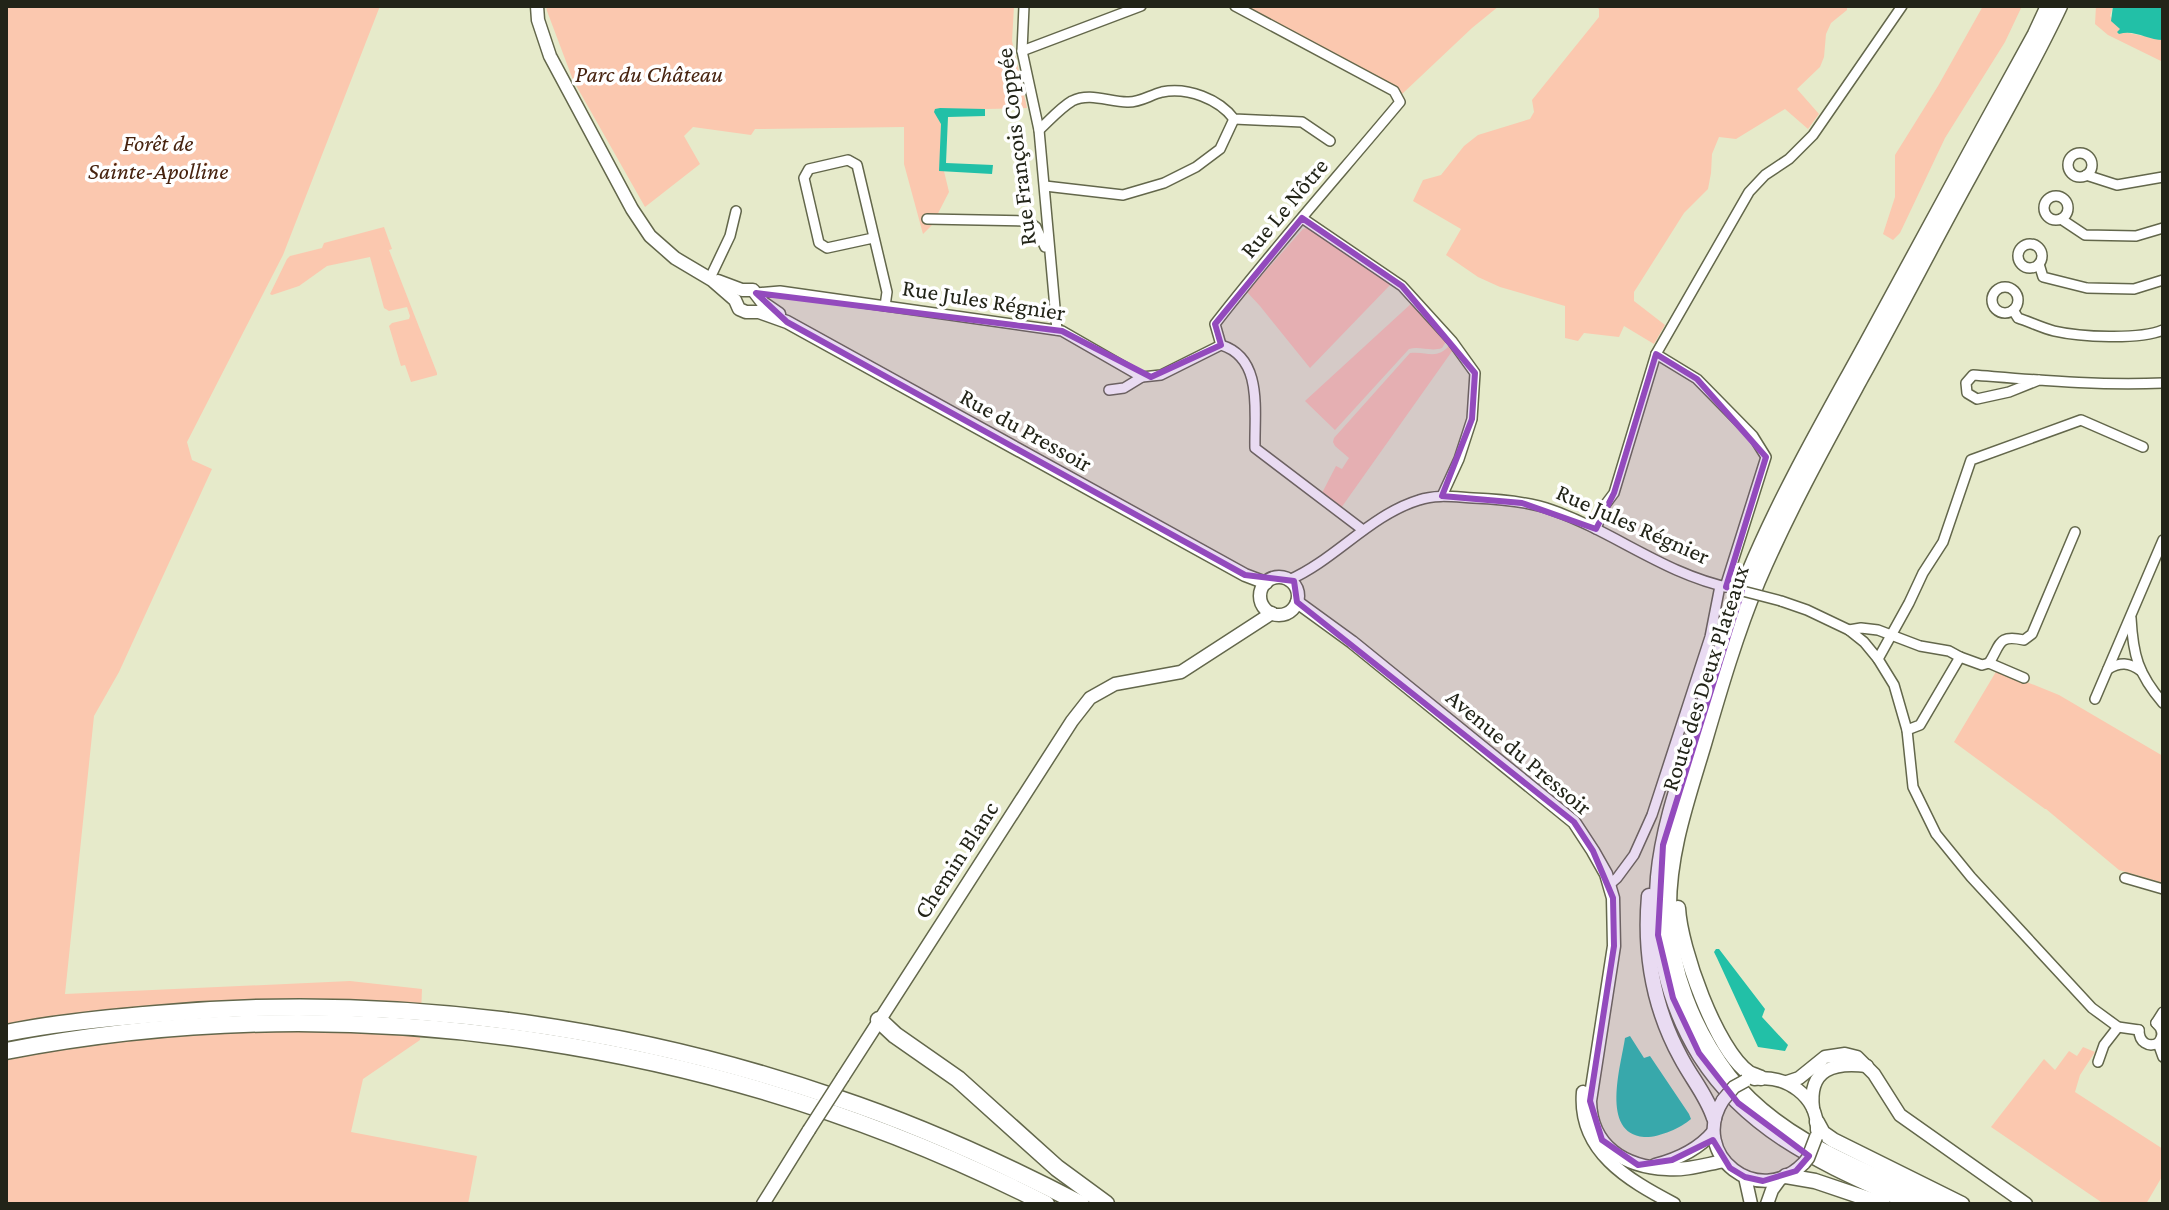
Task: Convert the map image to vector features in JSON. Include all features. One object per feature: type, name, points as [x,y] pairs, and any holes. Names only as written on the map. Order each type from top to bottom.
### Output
[{"type":"highway","points":[[6,1033],[112,1017],[267,1007],[418,1012],[574,1030],[736,1067],[837,1098],[958,1145],[1081,1204]]},
{"type":"highway","points":[[879,1020],[895,1035],[958,1079],[1057,1168],[1106,1204]]},
{"type":"highway","points":[[6,1051],[116,1035],[265,1024],[334,1023],[417,1028],[530,1040],[637,1058],[732,1081],[832,1111],[955,1159],[1046,1204]]},
{"type":"main road","name":"Route des Deux Plateaux","points":[[1912,1204],[1812,1158],[1785,1141],[1738,1103],[1715,1077],[1684,1027],[1673,998],[1658,935],[1658,874],[1672,807],[1732,617],[1776,513],[2048,6]]},
{"type":"main road","name":"Route des Deux Plateaux","points":[[1940,1204],[1843,1160],[1789,1131],[1762,1110],[1730,1077],[1710,1049],[1683,992],[1676,965],[1669,907],[1671,875],[1678,835],[1740,627],[1785,521],[2060,6]]},
{"type":"main road","points":[[1710,721],[1711,742],[1685,833],[1679,877],[1680,928],[1705,1006],[1719,1032],[1733,1057],[1750,1074],[1761,1078]]},
{"type":"main road","points":[[1672,807],[1663,823],[1651,876],[1647,951],[1658,1006],[1681,1060],[1710,1106],[1714,1125]]},
{"type":"main road","points":[[1815,1122],[1833,1140],[1962,1204]]},
{"type":"main road","points":[[1783,1178],[1815,1181],[1883,1204]]},
{"type":"street","points":[[537,6],[538,20],[550,56],[632,209],[650,236],[675,258],[739,295],[749,289],[756,301]]},
{"type":"street","name":"Rue François Coppée","points":[[1024,6],[1022,51],[1039,130],[1057,330]]},
{"type":"street","points":[[1022,51],[1141,6]]},
{"type":"street","name":"Rue Le Nôtre","points":[[1221,345],[1215,324],[1270,253],[1400,102],[1394,91],[1235,6]]},
{"type":"street","points":[[1596,529],[1605,505],[1614,493],[1656,354],[1749,192],[1813,135],[1902,6]]},
{"type":"street","points":[[1039,130],[1071,102],[1084,97],[1129,103],[1161,92],[1176,91],[1204,97],[1226,109],[1234,119],[1302,122],[1330,141]]},
{"type":"street","points":[[1045,186],[1123,195],[1164,183],[1196,167],[1220,149],[1234,119]]},
{"type":"street","points":[[873,238],[827,248],[819,243],[804,178],[809,169],[848,160],[857,165],[887,292],[885,306]]},
{"type":"street","points":[[2086,175],[2117,185],[2163,177]]},
{"type":"street","points":[[711,279],[730,236],[736,211]]},
{"type":"street","points":[[1302,218],[1402,286],[1452,341],[1475,373],[1472,419],[1459,459],[1442,496]]},
{"type":"street","points":[[927,219],[1028,221],[1036,227],[1049,258]]},
{"type":"street","points":[[2061,219],[2085,235],[2136,236],[2163,228]]},
{"type":"street","points":[[2039,264],[2043,277],[2087,288],[2134,289],[2163,280]]},
{"type":"street","name":"Rue Jules Régnier","points":[[756,301],[780,291],[1057,330],[1142,377]]},
{"type":"street","name":"Rue du Pressoir","points":[[739,295],[737,306],[742,311],[756,301],[787,322],[1245,575],[1266,599]]},
{"type":"street","points":[[2013,310],[2018,318],[2055,331],[2101,336],[2154,334],[2163,330]]},
{"type":"street","points":[[1109,390],[1124,388],[1142,377],[1161,375],[1221,345],[1231,348],[1249,366],[1254,382],[1255,448],[1363,530]]},
{"type":"street","points":[[1609,885],[1628,865],[1652,815],[1766,457],[1753,436],[1697,379],[1656,354]]},
{"type":"street","points":[[2039,380],[2009,392],[1977,399],[1967,393],[1966,383],[1973,375],[2039,380],[2100,385],[2163,383]]},
{"type":"street","points":[[1878,659],[1923,573],[1943,542],[1971,460],[2081,420],[2143,447]]},
{"type":"street","name":"Rue Jules Régnier","points":[[1292,583],[1363,530],[1408,504],[1422,498],[1442,496],[1522,503],[1551,510],[1691,577],[1781,601],[1849,630],[1878,659],[1894,685],[1907,730],[1913,787],[1936,834],[1971,877],[2092,1008],[2118,1027]]},
{"type":"street","points":[[1989,663],[2004,639],[2024,640],[2032,634],[2075,532]]},
{"type":"street","points":[[2095,699],[2162,547]]},
{"type":"street","points":[[1266,599],[1277,577],[1292,583],[1294,606]]},
{"type":"street","name":"Avenue du Pressoir","points":[[1266,599],[1285,614],[1294,606],[1314,614],[1574,822],[1604,871],[1613,898],[1614,946],[1591,1092],[1592,1120],[1611,1151],[1625,1160],[1669,1170],[1724,1161]]},
{"type":"street","name":"Chemin Blanc","points":[[763,1204],[1072,721],[1090,698],[1115,684],[1181,672],[1256,623],[1266,599]]},
{"type":"street","points":[[2130,614],[2132,639],[2143,678],[2163,703]]},
{"type":"street","points":[[1849,630],[1878,630],[1920,646],[1949,651],[1982,665],[1989,663],[2024,678]]},
{"type":"street","points":[[1907,730],[1920,725],[1960,657]]},
{"type":"street","points":[[2108,669],[2118,663],[2141,671]]},
{"type":"street","points":[[1604,871],[1628,865]]},
{"type":"street","points":[[2125,878],[2163,889]]},
{"type":"street","points":[[2156,1023],[2163,1012]]},
{"type":"street","name":"Avenue du Pressoir","points":[[1602,1020],[1592,1039],[1583,1089],[1582,1108],[1586,1128],[1603,1156],[1613,1165],[1674,1204]]},
{"type":"street","points":[[2139,1030],[2147,1022],[2156,1023],[2163,1032],[2158,1043],[2163,1057]]},
{"type":"street","points":[[2098,1062],[2104,1045],[2118,1027],[2139,1030]]},
{"type":"street","points":[[2139,1030],[2140,1038],[2145,1043],[2158,1043]]},
{"type":"street","points":[[1787,1082],[1799,1078],[1819,1061],[1833,1055],[1857,1057],[1867,1066],[1900,1115],[2026,1204]]},
{"type":"street","points":[[1767,1204],[1772,1190],[1808,1158],[1815,1122],[1811,1095],[1818,1079],[1829,1069],[1847,1064],[1867,1066]]},
{"type":"street","points":[[1651,1166],[1702,1146],[1723,1100],[1734,1087],[1745,1081],[1771,1078],[1787,1082],[1803,1093],[1815,1122]]},
{"type":"street","points":[[1714,1125],[1716,1146],[1730,1168],[1745,1177],[1763,1181],[1783,1178]]},
{"type":"street","points":[[1745,1177],[1751,1204]]},
{"type":"highlighted area","points":[[1302,218],[1402,286],[1475,373],[1472,419],[1442,496],[1522,503],[1596,529],[1614,493],[1656,354],[1697,379],[1766,457],[1726,587],[1742,591],[1663,845],[1658,935],[1673,998],[1699,1053],[1738,1103],[1809,1156],[1796,1171],[1763,1181],[1745,1177],[1730,1168],[1713,1140],[1672,1160],[1638,1165],[1602,1140],[1590,1101],[1614,946],[1613,898],[1593,851],[1574,822],[1297,602],[1294,581],[1245,575],[787,322],[756,293],[1062,331],[1151,377],[1221,345],[1215,324]]},
{"type":"green space","name":"Forêt de Sainte-Apolline","points":[[6,6],[380,6],[283,255],[187,442],[192,460],[212,469],[119,672],[94,716],[65,994],[350,981],[422,989],[420,1040],[363,1079],[351,1132],[477,1156],[468,1204],[6,1204]]},
{"type":"green space","name":"Parc du Château","points":[[546,6],[1014,6],[1012,41],[1027,108],[946,110],[943,167],[949,192],[932,225],[923,234],[904,164],[904,127],[755,129],[751,135],[693,127],[684,136],[700,164],[645,207],[573,80]]},
{"type":"green space","points":[[1241,6],[1499,6],[1401,95],[1398,88]]},
{"type":"green space","points":[[1596,6],[1847,6],[1847,10],[1831,23],[1826,34],[1820,67],[1797,89],[1819,114],[1808,129],[1785,109],[1736,139],[1719,137],[1712,154],[1708,189],[1684,213],[1634,292],[1634,301],[1665,325],[1654,344],[1624,326],[1619,337],[1584,333],[1578,341],[1565,338],[1565,306],[1500,287],[1478,277],[1446,255],[1461,229],[1413,201],[1423,180],[1441,175],[1464,146],[1478,135],[1530,119],[1534,112],[1532,100],[1599,17]]},
{"type":"green space","points":[[1983,6],[2022,6],[2005,42],[1945,138],[1900,233],[1893,240],[1883,234],[1895,197],[1895,155]]},
{"type":"green space","points":[[2096,6],[2113,6],[2110,16],[2124,32],[2163,40],[2163,62],[2108,35],[2095,24]]},
{"type":"green space","points":[[384,227],[392,249],[389,250],[437,373],[411,382],[405,365],[401,366],[389,326],[410,316],[407,307],[389,311],[384,308],[370,257],[327,266],[299,286],[270,294],[290,256]]},
{"type":"green space","points":[[1310,227],[1392,283],[1310,368],[1247,292],[1303,229]]},
{"type":"green space","points":[[1413,302],[1447,340],[1438,349],[1409,349],[1335,430],[1305,401]]},
{"type":"green space","points":[[1451,344],[1455,347],[1341,508],[1322,493],[1336,466],[1342,469],[1349,458],[1335,446],[1334,438],[1410,353],[1436,354]]},
{"type":"green space","points":[[1997,670],[2059,695],[2163,756],[2163,883],[2119,870],[2046,809],[1954,742]]},
{"type":"green space","points":[[2083,1047],[2095,1052],[2080,1075],[2075,1092],[2163,1149],[2163,1175],[2146,1204],[2104,1204],[1991,1127],[2044,1059],[2055,1070],[2069,1051],[2077,1056]]},
{"type":"water","points":[[2113,6],[2163,6],[2163,40],[2130,33],[2119,34],[2120,29],[2111,21]]},
{"type":"water","points":[[940,108],[985,109],[985,116],[948,117],[946,163],[993,165],[992,174],[939,171],[941,124],[934,112]]},
{"type":"water","points":[[1716,949],[1765,1009],[1762,1017],[1788,1045],[1785,1051],[1758,1047],[1714,952]]},
{"type":"water","points":[[1630,1036],[1644,1058],[1650,1056],[1689,1114],[1691,1119],[1681,1126],[1644,1137],[1630,1133],[1622,1124],[1616,1096],[1625,1038]]}]
